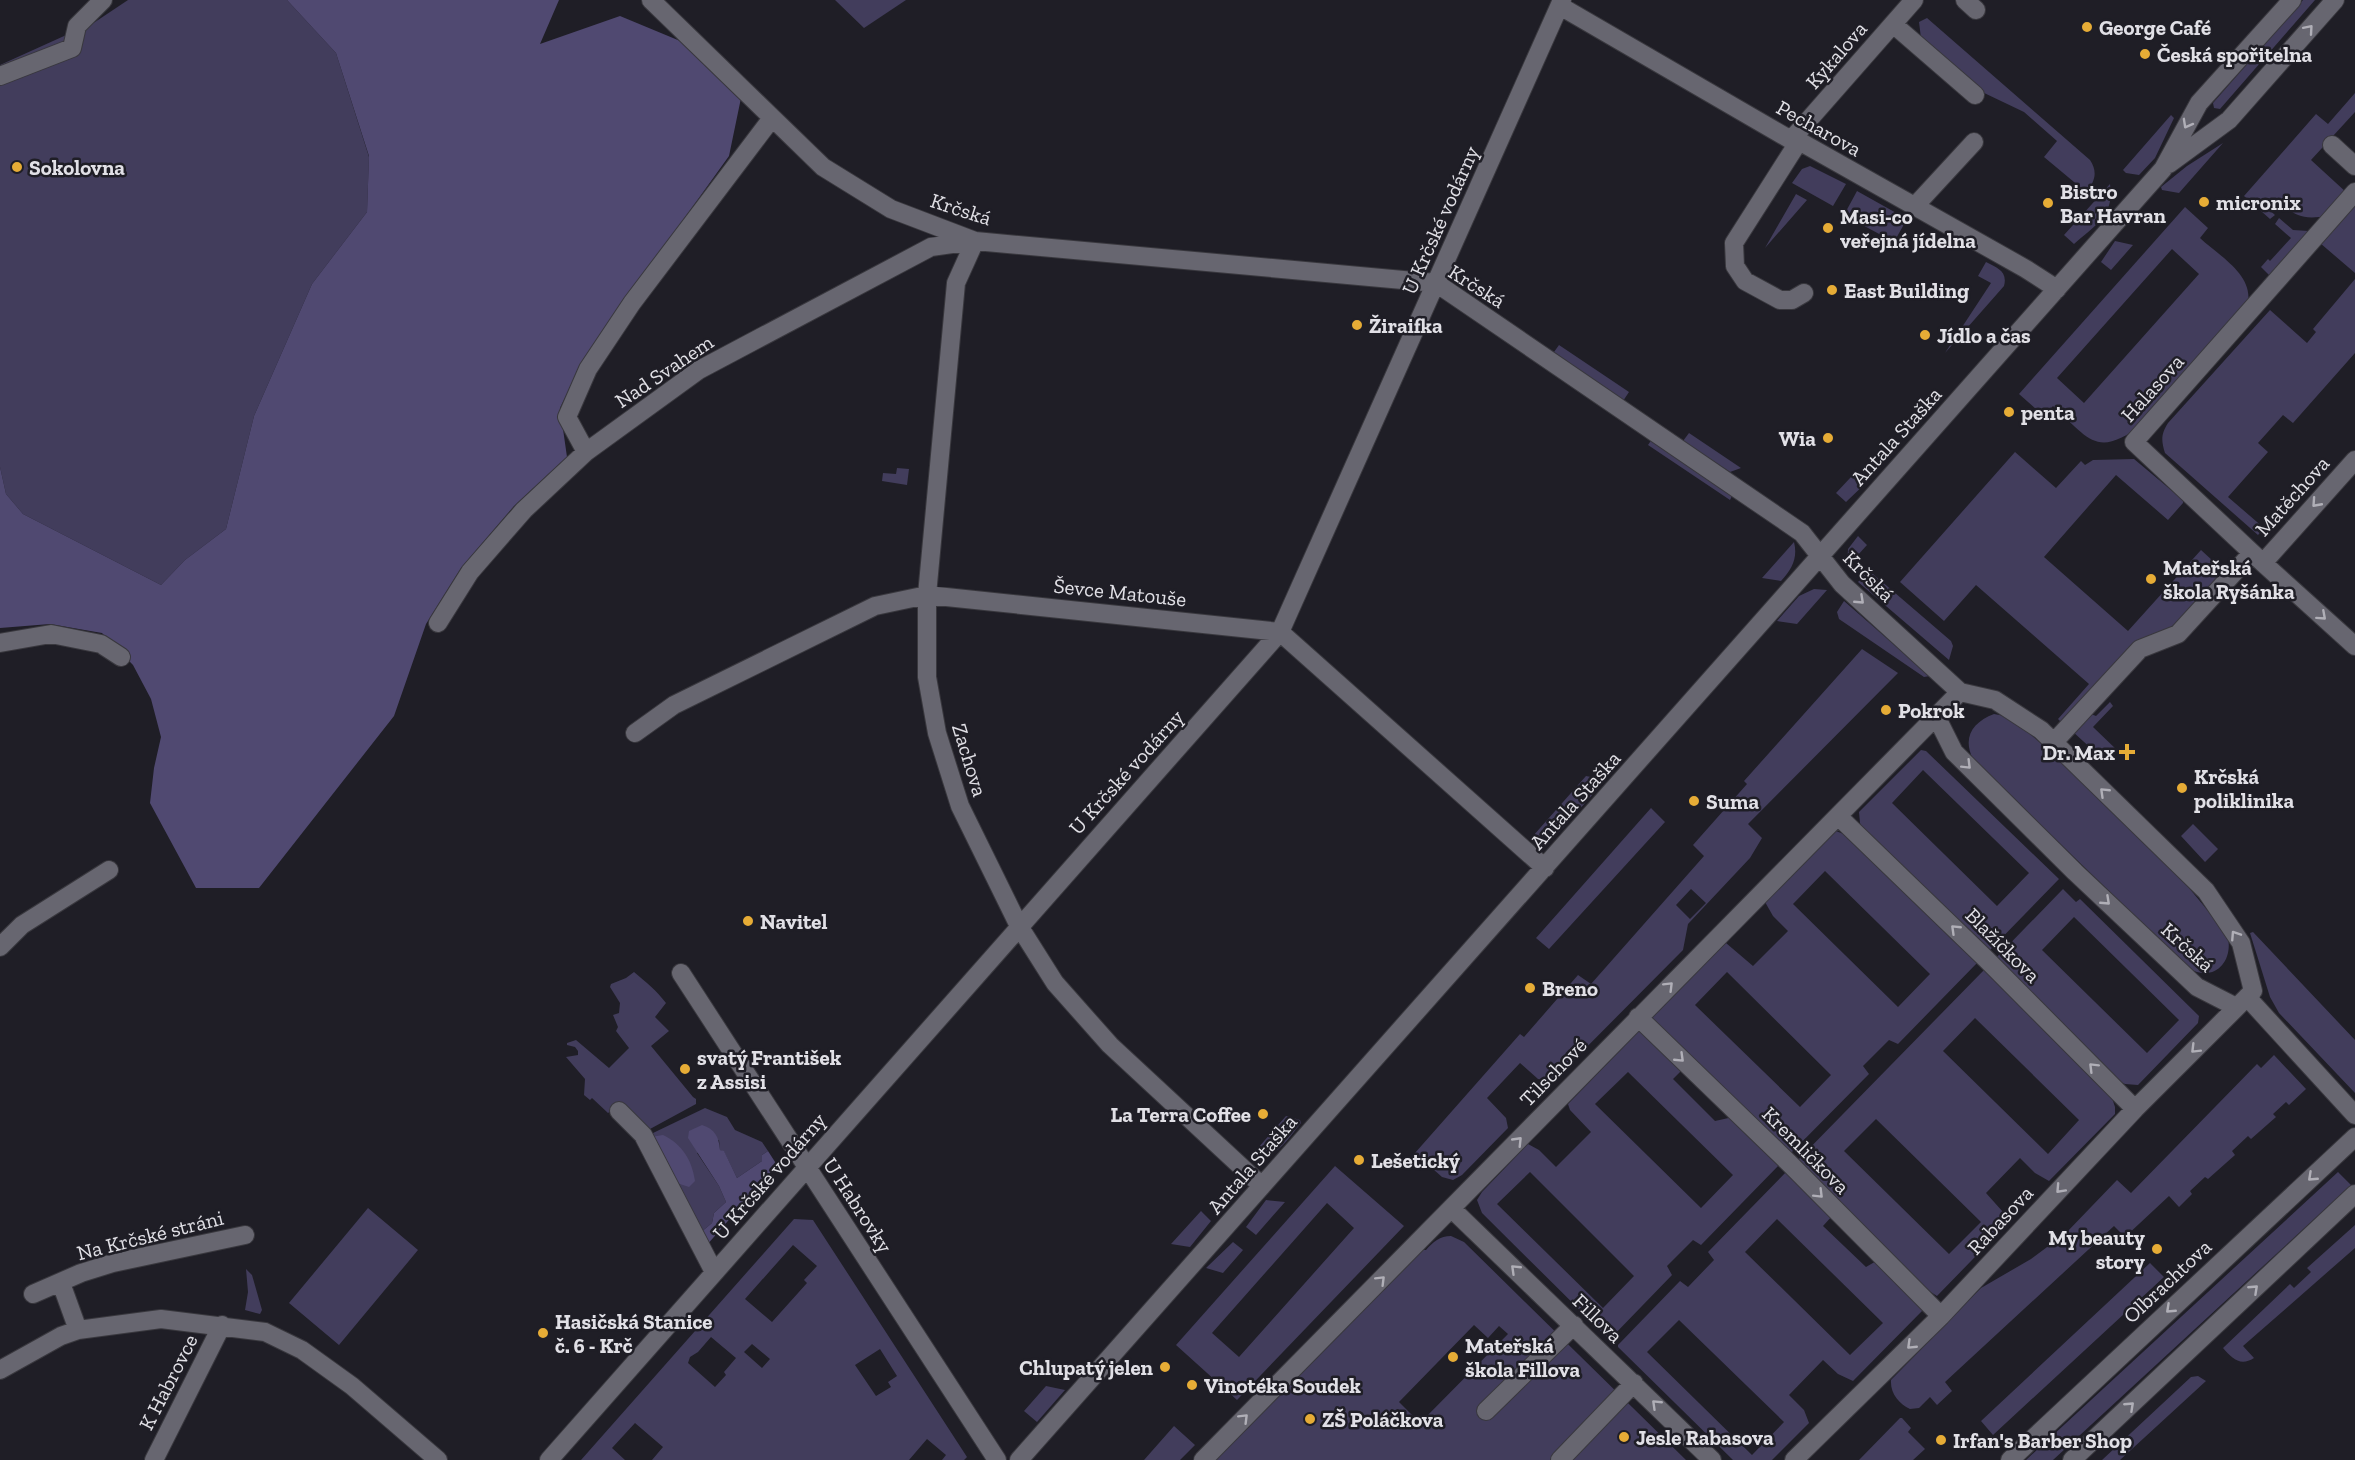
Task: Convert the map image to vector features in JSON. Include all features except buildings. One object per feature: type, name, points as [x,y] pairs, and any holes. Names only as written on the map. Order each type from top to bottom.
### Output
[{"type":"street","points":[[0,76],[72,48],[77,26],[103,0]]},
{"type":"street","name":"Krčská","points":[[651,0],[823,167],[891,209],[975,241],[1436,284],[1797,529],[1842,584],[1960,692],[1995,700],[2041,730],[2206,891],[2241,944],[2253,991],[2241,1002]]},
{"type":"street","name":"Kykalova","points":[[1804,293],[1792,300],[1780,300],[1745,281],[1735,266],[1734,243],[1795,141],[1914,0]]},
{"type":"street","name":"Antala Staška","points":[[2163,169],[2199,103],[2292,0]]},
{"type":"street","name":"Antala Staška","points":[[1019,1460],[2163,169],[2229,120],[2335,0]]},
{"type":"street","name":"Pecharova","points":[[1561,3],[1795,141],[2057,289]]},
{"type":"street","name":"U Krčské vodárny","points":[[549,1460],[1280,632],[1561,3]]},
{"type":"street","points":[[1893,24],[1975,95]]},
{"type":"street","points":[[586,452],[567,417],[588,369],[658,267],[772,118]]},
{"type":"street","points":[[1914,207],[1974,142]]},
{"type":"street","points":[[2332,145],[2355,166]]},
{"type":"street","name":"Halasova","points":[[2355,192],[2134,442],[2257,558],[2355,646]]},
{"type":"street","name":"Nad Svahem","points":[[438,623],[470,572],[524,510],[586,452],[699,370],[931,247],[975,241]]},
{"type":"street","name":"Zachova","points":[[975,241],[956,283],[927,595],[927,677],[937,733],[960,806],[1019,926],[1055,983],[1110,1046],[1262,1186]]},
{"type":"street","name":"Matěchova","points":[[2054,742],[2140,650],[2178,634],[2355,460]]},
{"type":"street","name":"Ševce Matouše","points":[[635,734],[674,705],[875,606],[927,595],[1280,632]]},
{"type":"street","points":[[1280,632],[1545,868]]},
{"type":"street","points":[[0,643],[51,634],[101,644],[122,657]]},
{"type":"street","points":[[1936,716],[1960,692]]},
{"type":"street","name":"Krčská","points":[[1936,716],[1954,752],[2074,872],[2197,987],[2241,1002],[2355,1115]]},
{"type":"street","name":"Tilschové","points":[[1203,1460],[1936,716]]},
{"type":"street","name":"Blažíčkova","points":[[1838,816],[1987,960],[2135,1109]]},
{"type":"street","points":[[0,947],[22,925],[109,870]]},
{"type":"street","name":"U Habrovky","points":[[681,973],[998,1460]]},
{"type":"street","name":"Rabasova","points":[[1794,1460],[1941,1316],[2135,1109],[2241,1002]]},
{"type":"street","name":"Kremličkova","points":[[1638,1017],[1789,1163],[1941,1316]]},
{"type":"street","points":[[619,1111],[643,1135],[714,1272]]},
{"type":"street","name":"Olbrachtova","points":[[2010,1460],[2355,1137]]},
{"type":"street","points":[[2072,1460],[2355,1194]]},
{"type":"street","name":"Fillova","points":[[1452,1209],[1712,1460]]},
{"type":"street","name":"Na Krčské stráni","points":[[33,1294],[81,1273],[113,1263],[245,1235]]},
{"type":"street","points":[[62,1283],[78,1330]]},
{"type":"street","points":[[0,1370],[61,1336],[78,1330],[161,1319],[265,1332],[302,1350],[352,1386],[438,1460]]},
{"type":"street","name":"K Habrovce","points":[[154,1460],[222,1325]]},
{"type":"street","points":[[1486,1411],[1574,1325]]},
{"type":"street","points":[[1560,1460],[1634,1383]]},
{"type":"shaded area","points":[[128,0],[287,0],[336,53],[369,157],[367,212],[312,284],[254,416],[226,529],[185,560],[161,585],[23,514],[6,494],[0,467],[0,65],[95,22]]},
{"type":"shaded area","points":[[287,0],[559,0],[540,44],[620,16],[685,43],[741,98],[729,156],[584,358],[560,408],[567,457],[514,506],[461,568],[426,624],[394,716],[259,888],[196,888],[150,803],[154,768],[161,737],[151,699],[133,665],[102,633],[50,624],[0,628],[0,467],[6,494],[23,514],[161,585],[185,560],[226,529],[254,416],[312,284],[367,212],[369,156],[336,53]]},
{"type":"shaded area","points":[[835,0],[906,0],[864,28]]},
{"type":"shaded area","points":[[2303,0],[2315,0],[2220,109],[2214,108],[2213,103]]},
{"type":"shaded area","points":[[1927,18],[2090,160],[2094,169],[2094,177],[2086,192],[2044,157],[2057,141],[2024,112],[1980,91],[1921,38],[1919,22]]},
{"type":"shaded area","points":[[2355,93],[2355,112],[2311,160],[2347,193],[2329,216],[2319,217],[2298,215],[2273,198],[2265,206],[2275,215],[2270,219],[2244,196],[2316,114],[2328,124]]},
{"type":"shaded area","points":[[2171,115],[2174,118],[2155,158],[2139,175],[2126,173],[2123,170]]},
{"type":"shaded area","points":[[2223,143],[2179,193],[2162,190],[2161,187],[2187,166]]},
{"type":"shaded area","points":[[1810,166],[1846,184],[1833,206],[1792,183],[1802,169]]},
{"type":"shaded area","points":[[2110,184],[2111,195],[2106,212],[2096,225],[2074,244],[2064,235]]},
{"type":"shaded area","points":[[1857,191],[1907,219],[1894,242],[1844,215]]},
{"type":"shaded area","points":[[1796,194],[1807,200],[1765,248]]},
{"type":"shaded area","points":[[2355,202],[2355,273],[2320,243]]},
{"type":"shaded area","points":[[2185,207],[2208,228],[2200,238],[2233,266],[2245,283],[2248,303],[2144,423],[2128,434],[2115,440],[2095,441],[2076,428],[2053,406],[2044,416],[2019,394]],"holes":[[[2172,249],[2199,274],[2084,403],[2057,378]]]},
{"type":"shaded area","points":[[2279,218],[2293,230],[2309,231],[2275,274],[2269,275],[2261,267],[2268,259],[2270,261],[2291,238],[2275,224]]},
{"type":"shaded area","points":[[2115,241],[2133,245],[2111,270],[2101,262]]},
{"type":"shaded area","points":[[1986,262],[2003,273],[2004,286],[1945,353],[1991,283],[1978,276]]},
{"type":"shaded area","points":[[2355,279],[2355,353],[2293,423],[2283,415],[2258,443],[2268,452],[2228,497],[2264,528],[2258,535],[2165,453],[2162,441],[2164,430],[2270,310],[2307,343],[2316,332],[2313,329]]},
{"type":"shaded area","points":[[1559,345],[1629,392],[1623,401],[1554,352]]},
{"type":"shaded area","points":[[1689,433],[1741,468],[1730,472],[1683,441]]},
{"type":"shaded area","points":[[1652,439],[1733,494],[1730,500],[1648,445]]},
{"type":"shaded area","points":[[2015,452],[2056,488],[2081,461],[2085,465],[2093,460],[2134,459],[2183,500],[2168,520],[2116,475],[2044,557],[2128,631],[2201,550],[2225,572],[2172,629],[2061,722],[2058,719],[2089,684],[1976,585],[1944,621],[1900,582]]},
{"type":"shaded area","points":[[897,468],[909,469],[907,485],[882,481],[883,473],[896,474]]},
{"type":"shaded area","points":[[1851,477],[1869,480],[1846,502],[1836,493]]},
{"type":"shaded area","points":[[1858,536],[1867,545],[1847,567],[1848,549]]},
{"type":"shaded area","points":[[1794,542],[1793,563],[1781,581],[1762,578]]},
{"type":"shaded area","points":[[1865,574],[1873,574],[1951,641],[1953,646],[1949,660],[1858,582]]},
{"type":"shaded area","points":[[1814,589],[1827,590],[1797,624],[1777,621],[1799,596]]},
{"type":"shaded area","points":[[1844,601],[1930,676],[1924,677],[1839,619],[1837,612]]},
{"type":"shaded area","points":[[1862,649],[1898,673],[1748,824],[1762,838],[1750,858],[1688,924],[1683,950],[1552,1082],[1538,1079],[1520,1063],[1487,1098],[1506,1118],[1508,1128],[1462,1175],[1453,1180],[1442,1177],[1415,1153],[1520,1034],[1524,1037],[1578,975],[1591,984],[1704,856],[1693,845],[1747,784],[1744,781]],"holes":[[[1691,889],[1706,903],[1690,919],[1676,905]]]},
{"type":"shaded area","points":[[2110,702],[2113,706],[2093,727],[2118,751],[2106,762],[2072,731],[2091,714],[2096,716]]},
{"type":"shaded area","points":[[1994,714],[2010,717],[2086,782],[2180,877],[2227,934],[2228,953],[2221,967],[2207,973],[2188,968],[1973,759],[1969,737],[1980,721]]},
{"type":"shaded area","points":[[1921,750],[1926,751],[2059,879],[1986,954],[1865,835],[1860,823],[1859,812]],"holes":[[[1923,770],[2029,873],[1997,906],[1892,803]]]},
{"type":"shaded area","points":[[1586,776],[1601,779],[1603,783],[1559,832],[1546,837],[1533,836]]},
{"type":"shaded area","points":[[1651,808],[1665,822],[1549,949],[1536,938]]},
{"type":"shaded area","points":[[2193,824],[2218,849],[2205,862],[2181,836]]},
{"type":"shaded area","points":[[1836,831],[1846,835],[1977,963],[1898,1044],[1889,1040],[1863,1066],[1869,1074],[1789,1155],[1660,1029],[1652,1017],[1726,943],[1753,966],[1788,931],[1773,916],[1765,902]],"holes":[[[1825,871],[1930,974],[1898,1007],[1793,904]],[[1727,972],[1831,1075],[1800,1107],[1695,1005]]]},
{"type":"shaded area","points":[[2063,889],[2076,902],[2080,899],[2199,1016],[2198,1023],[2138,1085],[2125,1084],[2116,1080],[1993,961]],"holes":[[[2074,917],[2179,1020],[2147,1053],[2042,950]]]},
{"type":"shaded area","points":[[2253,932],[2355,1040],[2355,1093],[2279,1013],[2270,997],[2250,933]]},
{"type":"shaded area","points":[[1984,970],[2111,1095],[2115,1107],[2115,1114],[2049,1181],[2035,1173],[2020,1158],[1986,1193],[2003,1212],[2008,1223],[1937,1296],[1923,1287],[1796,1162]],"holes":[[[1975,1018],[2079,1120],[2048,1154],[1943,1051]],[[1876,1119],[1981,1222],[1949,1254],[1844,1151]]]},
{"type":"shaded area","points":[[634,972],[666,1003],[655,1017],[669,1031],[651,1046],[696,1099],[696,1104],[650,1129],[621,1104],[608,1113],[592,1098],[590,1100],[584,1095],[585,1079],[566,1057],[578,1055],[575,1047],[567,1045],[576,1040],[609,1068],[629,1048],[616,1031],[618,1027],[613,1015],[619,1013],[620,1003],[610,987],[611,984]]},
{"type":"shaded area","points":[[1640,1030],[1683,1069],[1673,1079],[1715,1121],[1733,1117],[1780,1164],[1701,1245],[1693,1240],[1667,1266],[1672,1275],[1611,1338],[1608,1338],[1482,1213],[1477,1200],[1528,1144],[1539,1150],[1556,1167],[1591,1132],[1570,1110],[1568,1104]],"holes":[[[1628,1072],[1733,1175],[1701,1208],[1595,1104]],[[1530,1172],[1634,1276],[1603,1308],[1497,1204]]]},
{"type":"shaded area","points":[[2274,1055],[2306,1089],[2289,1105],[2286,1102],[2273,1114],[2276,1117],[2251,1139],[2248,1136],[2232,1151],[2235,1155],[2208,1179],[2205,1177],[2190,1191],[2192,1194],[2179,1207],[2169,1196],[2125,1237],[2114,1226],[1945,1382],[1952,1391],[1937,1405],[1930,1397],[1919,1408],[1910,1409],[1899,1401],[1892,1389],[1891,1380],[1981,1288],[2031,1259],[2066,1233],[2117,1180],[2131,1193],[2257,1064],[2261,1068]]},
{"type":"shaded area","points":[[705,1108],[727,1117],[735,1130],[762,1142],[768,1151],[762,1155],[762,1161],[737,1178],[724,1152],[720,1150],[719,1140],[697,1153],[719,1186],[726,1202],[714,1213],[712,1223],[700,1233],[651,1137],[653,1133]]},
{"type":"shaded area","points":[[1286,1116],[1300,1120],[1301,1123],[1285,1143],[1266,1157],[1250,1157]]},
{"type":"shaded area","points":[[702,1125],[716,1134],[720,1150],[724,1151],[737,1178],[762,1161],[762,1155],[768,1151],[777,1165],[706,1246],[700,1233],[712,1223],[714,1213],[726,1202],[719,1186],[688,1138],[689,1131]]},
{"type":"shaded area","points":[[663,1135],[676,1143],[689,1160],[695,1181],[689,1187],[674,1182],[651,1137]]},
{"type":"shaded area","points":[[1335,1166],[1404,1226],[1237,1400],[1176,1345]],"holes":[[[1327,1203],[1354,1228],[1239,1357],[1212,1333]]]},
{"type":"shaded area","points":[[1787,1171],[1833,1215],[1823,1226],[1866,1267],[1878,1260],[1923,1310],[1853,1381],[1838,1374],[1823,1360],[1789,1395],[1804,1410],[1809,1423],[1772,1460],[1733,1460],[1618,1347],[1680,1281],[1688,1287],[1714,1260],[1708,1252]],"holes":[[[1777,1219],[1883,1323],[1850,1355],[1745,1252]],[[1679,1320],[1784,1422],[1752,1455],[1647,1352]]]},
{"type":"shaded area","points":[[2338,1172],[2351,1185],[2053,1460],[2026,1460]]},
{"type":"shaded area","points":[[1266,1200],[1285,1202],[1256,1235],[1246,1227]]},
{"type":"shaded area","points":[[368,1208],[418,1250],[339,1345],[289,1303]]},
{"type":"shaded area","points":[[1201,1211],[1211,1221],[1190,1247],[1171,1244]]},
{"type":"shaded area","points":[[794,1219],[813,1220],[967,1457],[964,1460],[942,1460],[946,1455],[927,1439],[909,1460],[652,1460],[663,1447],[635,1423],[612,1448],[625,1460],[581,1460]],"holes":[[[793,1245],[817,1266],[804,1280],[807,1283],[772,1322],[745,1299]],[[711,1337],[736,1358],[724,1372],[726,1375],[715,1387],[688,1363],[690,1357],[698,1352]],[[752,1344],[770,1359],[762,1368],[744,1352]],[[880,1349],[897,1376],[888,1382],[891,1387],[876,1396],[855,1365]]]},
{"type":"shaded area","points":[[2355,1225],[2355,1248],[2243,1346],[2254,1358],[2245,1362],[2240,1361],[2223,1348],[2290,1284],[2294,1288],[2311,1272],[2307,1268]]},
{"type":"shaded area","name":"Mateřská škola Fillova","points":[[1451,1236],[1464,1242],[1686,1460],[1215,1460],[1422,1250],[1426,1250],[1443,1237]],"holes":[[[1474,1325],[1488,1338],[1499,1326],[1508,1334],[1420,1423],[1399,1402]]]},
{"type":"shaded area","points":[[1233,1242],[1243,1250],[1223,1273],[1206,1268]]},
{"type":"shaded area","points":[[2150,1263],[2164,1277],[1993,1435],[1981,1421]]},
{"type":"shaded area","points":[[246,1269],[252,1275],[262,1310],[260,1314],[245,1310],[248,1292]]},
{"type":"shaded area","points":[[2198,1376],[2206,1381],[2120,1460],[2102,1460],[2191,1377]]},
{"type":"shaded area","points":[[1046,1386],[1065,1390],[1037,1422],[1024,1411]]},
{"type":"shaded area","points":[[1900,1418],[1911,1428],[1908,1432],[1925,1449],[1913,1460],[1859,1460]]},
{"type":"shaded area","points":[[1174,1426],[1195,1445],[1180,1460],[1144,1460]]},
{"type":"place","name":"George Café","points":[[2087,27]]},
{"type":"place","name":"Česká spořitelna","points":[[2145,54]]},
{"type":"place","name":"Sokolovna","points":[[17,167]]},
{"type":"place","name":"micronix","points":[[2204,202]]},
{"type":"place","name":"Bistro Bar Havran","points":[[2048,203]]},
{"type":"place","name":"Masi-co veřejná jídelna","points":[[1828,228]]},
{"type":"place","name":"East Building","points":[[1832,290]]},
{"type":"place","name":"Žiraifka","points":[[1357,325]]},
{"type":"place","name":"Jídlo a čas","points":[[1925,335]]},
{"type":"place","name":"penta","points":[[2009,412]]},
{"type":"place","name":"Wia","points":[[1828,438]]},
{"type":"place","name":"Mateřská škola Ryšánka","points":[[2151,579]]},
{"type":"place","name":"Pokrok","points":[[1886,710]]},
{"type":"place","name":"Dr. Max","points":[[2127,752]]},
{"type":"place","name":"Krčská poliklinika","points":[[2182,788]]},
{"type":"place","name":"Suma","points":[[1694,801]]},
{"type":"place","name":"Navitel","points":[[748,921]]},
{"type":"place","name":"Breno","points":[[1530,988]]},
{"type":"place","name":"svatý František z Assisi","points":[[685,1069]]},
{"type":"place","name":"La Terra Coffee","points":[[1263,1114]]},
{"type":"place","name":"Lešetický","points":[[1359,1160]]},
{"type":"place","name":"My beauty story","points":[[2157,1249]]},
{"type":"place","name":"Hasičská Stanice č. 6 - Krč","points":[[543,1333]]},
{"type":"place","name":"Mateřská škola Fillova","points":[[1453,1357]]},
{"type":"place","name":"Chlupatý jelen","points":[[1165,1367]]},
{"type":"place","name":"Vinotéka Soudek","points":[[1192,1385]]},
{"type":"place","name":"ZŠ Poláčkova","points":[[1310,1419]]},
{"type":"place","name":"Jesle Rabasova","points":[[1624,1437]]},
{"type":"place","name":"Irfan's Barber Shop","points":[[1941,1440]]}]
